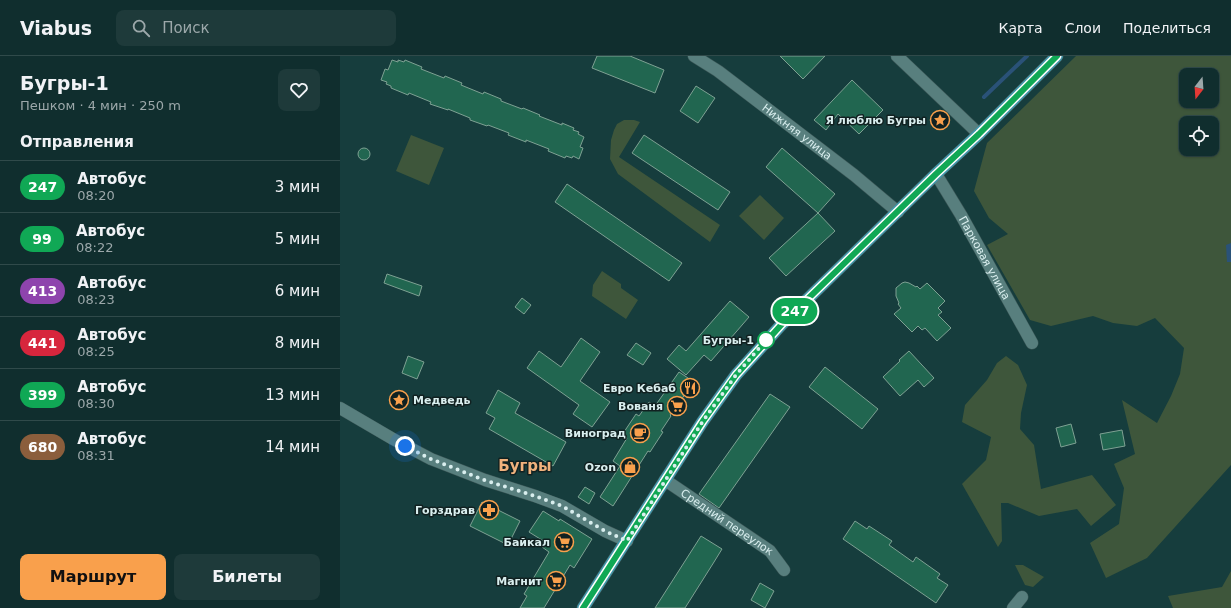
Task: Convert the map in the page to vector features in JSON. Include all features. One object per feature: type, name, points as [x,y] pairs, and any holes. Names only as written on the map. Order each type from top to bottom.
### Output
[{"type":"main road","points":[[583,608],[703,421],[736,375],[782,324],[979,134],[1057,56]]},
{"type":"street","name":"Нижняя улица","points":[[694,56],[724,75],[848,170],[898,212]]},
{"type":"street","points":[[897,56],[979,134]]},
{"type":"street","name":"Парковая улица","points":[[936,174],[961,215],[1032,343]]},
{"type":"street","points":[[340,408],[431,459],[484,480],[562,506],[605,531],[627,541]]},
{"type":"street","name":"Средний переулок","points":[[665,480],[770,551],[784,570]]},
{"type":"street","points":[[1013,608],[1022,597]]},
{"type":"green space","points":[[1076,56],[1231,56],[1231,465],[1147,558],[1106,578],[1090,543],[1119,524],[1124,488],[1114,464],[1135,454],[1122,400],[1157,423],[1171,396],[1180,374],[1184,348],[1155,318],[1137,326],[1113,323],[1093,316],[1051,326],[1030,320],[987,245],[1008,234],[989,218],[974,191],[987,143]]},
{"type":"green space","points":[[624,120],[634,120],[640,122],[619,157],[720,225],[710,242],[618,174],[610,159],[611,140],[617,124]]},
{"type":"green space","points":[[411,135],[444,148],[429,185],[396,171]]},
{"type":"green space","points":[[760,195],[784,218],[764,240],[739,216]]},
{"type":"green space","points":[[602,271],[621,284],[621,288],[638,300],[626,319],[592,296],[593,285]]},
{"type":"green space","points":[[1006,356],[1018,365],[1027,385],[1021,413],[1020,429],[1034,445],[1041,489],[1092,475],[1116,505],[1091,526],[1077,509],[1039,516],[1008,503],[1001,503],[1002,541],[998,547],[962,484],[986,460],[991,437],[962,422],[965,405],[987,380],[997,363]]},
{"type":"green space","points":[[1015,565],[1023,565],[1044,577],[1033,587],[1025,585]]},
{"type":"green space","points":[[1231,571],[1231,608],[1173,608],[1168,596],[1222,587]]},
{"type":"water","points":[[1231,243],[1231,262],[1227,262],[1226,245]]},
{"type":"building","points":[[597,56],[630,56],[664,70],[655,93],[592,68]]},
{"type":"building","points":[[780,56],[825,56],[803,79]]},
{"type":"building","points":[[392,60],[404,62],[405,60],[422,67],[421,69],[444,78],[445,76],[462,83],[461,85],[483,94],[484,92],[501,99],[501,101],[522,109],[523,108],[562,125],[562,123],[574,128],[573,130],[579,132],[578,134],[584,137],[580,147],[583,148],[579,159],[573,156],[572,158],[566,156],[565,158],[548,151],[549,149],[508,135],[509,133],[488,125],[487,126],[470,120],[470,118],[448,109],[430,104],[431,102],[409,93],[408,95],[391,88],[391,86],[386,84],[387,82],[381,80],[385,69],[388,70]]},
{"type":"building","points":[[852,80],[883,110],[859,134],[838,114],[826,130],[814,120]]},
{"type":"building","points":[[696,86],[715,98],[698,123],[680,111]]},
{"type":"building","points":[[644,135],[730,192],[718,210],[632,153]]},
{"type":"building","points":[[366,148],[369,149],[369,159],[362,160],[359,159],[358,152],[359,149]]},
{"type":"building","points":[[782,148],[835,194],[818,213],[766,167]]},
{"type":"building","points":[[567,184],[682,263],[669,281],[555,202]]},
{"type":"building","points":[[818,213],[835,231],[786,276],[769,258]]},
{"type":"building","points":[[387,274],[422,286],[419,296],[384,283]]},
{"type":"building","points":[[905,282],[916,287],[917,286],[920,289],[927,283],[945,301],[938,308],[942,312],[938,315],[951,328],[937,341],[925,328],[922,330],[918,326],[912,332],[894,314],[901,308],[898,304],[899,303],[896,296],[896,288]]},
{"type":"building","points":[[522,298],[531,305],[524,314],[515,307]]},
{"type":"building","points":[[730,301],[749,317],[711,361],[704,355],[686,375],[667,359],[679,345],[686,351]]},
{"type":"building","points":[[581,338],[600,352],[580,381],[610,402],[592,427],[573,414],[579,405],[527,368],[539,351],[561,367]]},
{"type":"building","points":[[636,343],[651,353],[643,365],[627,355]]},
{"type":"building","points":[[909,351],[934,378],[924,387],[918,380],[900,396],[883,377]]},
{"type":"building","points":[[408,356],[424,362],[417,379],[402,373]]},
{"type":"building","points":[[825,367],[878,409],[862,429],[809,387]]},
{"type":"building","points":[[679,372],[694,382],[670,415],[671,416],[661,431],[663,432],[650,452],[648,451],[613,506],[600,497],[620,466],[613,461],[627,438],[622,435],[636,414],[639,416],[649,402],[655,406]]},
{"type":"building","points":[[498,390],[520,403],[515,413],[566,442],[553,466],[489,429],[495,418],[486,413]]},
{"type":"building","points":[[770,394],[790,407],[719,508],[699,494]]},
{"type":"building","points":[[1071,424],[1076,443],[1061,447],[1056,428]]},
{"type":"building","points":[[1122,430],[1125,446],[1103,450],[1100,434]]},
{"type":"building","points":[[585,487],[595,493],[589,504],[578,497]]},
{"type":"building","points":[[482,502],[520,521],[508,545],[470,526]]},
{"type":"building","points":[[543,511],[559,521],[560,519],[592,539],[574,568],[570,565],[544,608],[520,608],[527,596],[524,594],[549,552],[542,547],[545,542],[529,532]]},
{"type":"building","points":[[855,521],[867,529],[869,526],[892,541],[889,545],[913,562],[916,557],[940,574],[937,578],[948,585],[936,603],[843,539]]},
{"type":"building","points":[[701,536],[722,549],[685,608],[655,608]]},
{"type":"building","points":[[760,583],[774,591],[765,608],[751,600]]},
{"type":"waterway","points":[[984,97],[1027,56]]},
{"type":"bus line","name":"247","points":[[583,608],[703,421],[736,375],[782,324],[979,134],[1057,56]]},
{"type":"place","name":"Я люблю Бугры","points":[[940,120]]},
{"type":"place","name":"Бугры-1","points":[[766,340]]},
{"type":"place","name":"Евро Кебаб","points":[[690,388]]},
{"type":"place","name":"Медведь","points":[[399,400]]},
{"type":"place","name":"Вованя","points":[[677,406]]},
{"type":"place","name":"Виноград","points":[[640,433]]},
{"type":"place","name":"Ozon","points":[[630,467]]},
{"type":"place","name":"Горздрав","points":[[489,510]]},
{"type":"place","name":"Байкал","points":[[564,542]]},
{"type":"place","name":"Магнит","points":[[556,581]]},
{"type":"district","name":"Бугры","points":[[525,466]]},
{"type":"route","points":[[405,446],[431,459],[484,480],[562,506],[605,531],[627,541],[703,421],[736,375],[766,340]]}]
